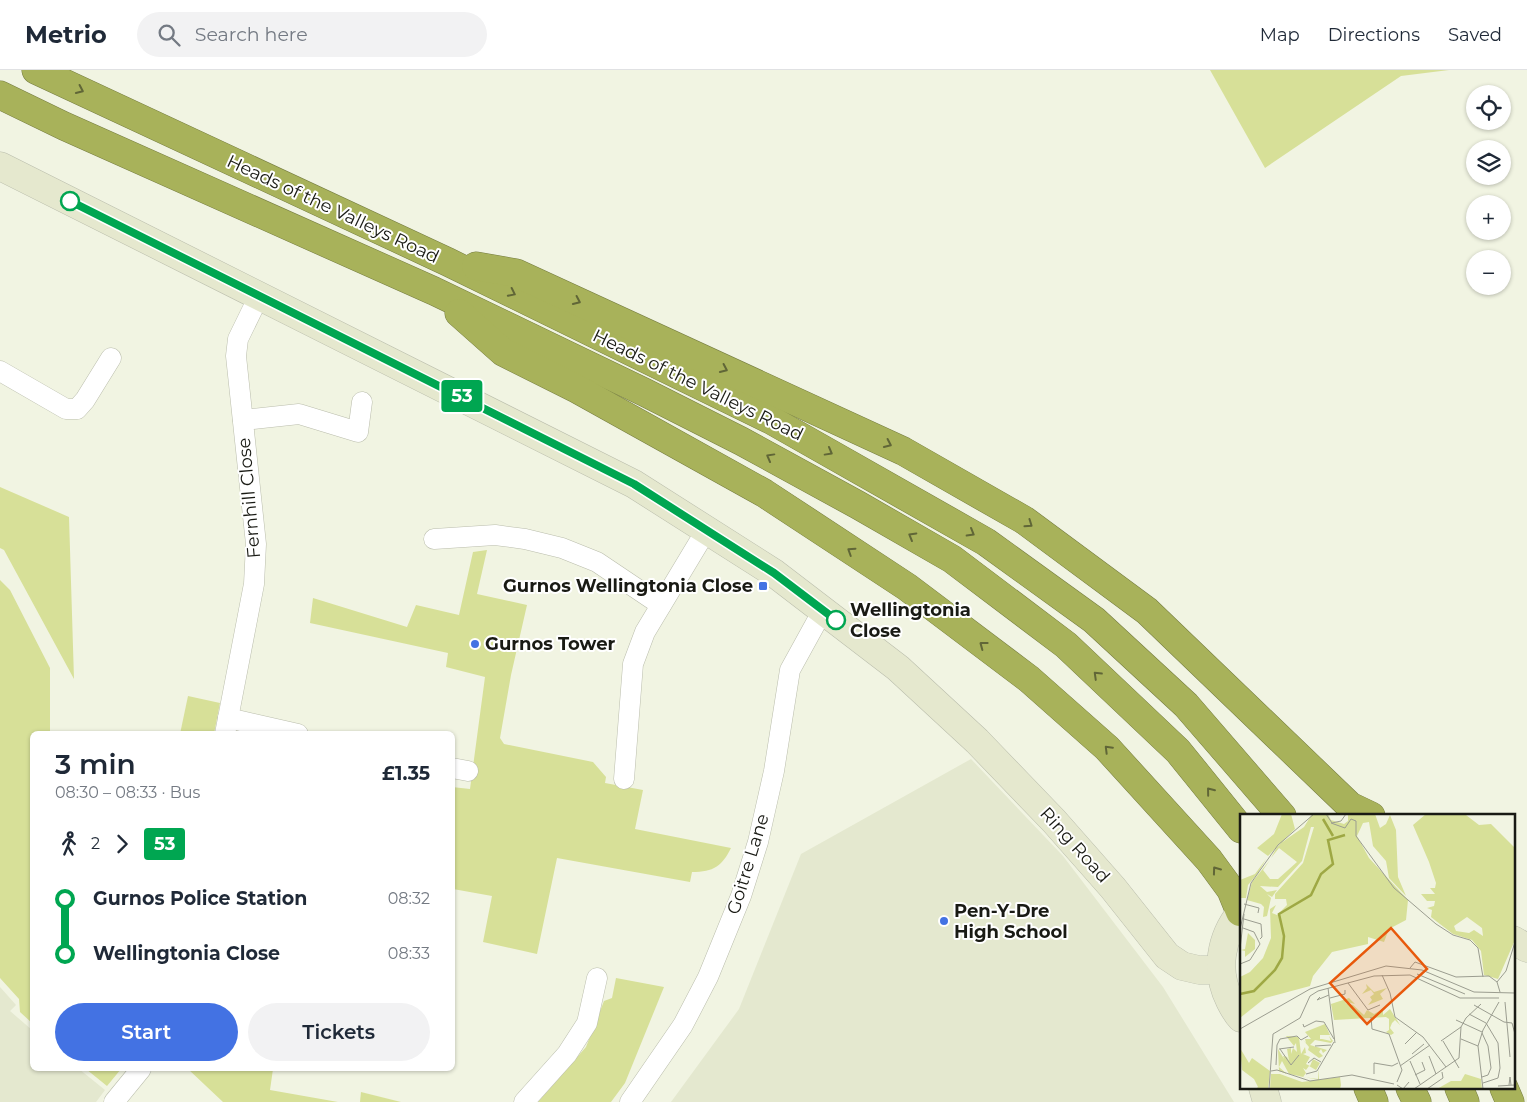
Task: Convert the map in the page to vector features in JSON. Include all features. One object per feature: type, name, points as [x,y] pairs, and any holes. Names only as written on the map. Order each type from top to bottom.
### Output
[{"type":"highway","name":"Heads of the Valleys Road","points":[[36,70],[448,262],[771,420],[898,490],[986,542],[1094,620],[1186,705],[1280,814]]},
{"type":"highway","name":"Heads of the Valleys Road","points":[[0,95],[64,126],[434,291],[644,392],[740,441],[952,559],[1066,645],[1178,751],[1240,828]]},
{"type":"highway","points":[[448,262],[516,273],[903,451],[1024,520],[1148,610],[1350,806],[1367,814]]},
{"type":"highway","points":[[434,291],[503,352],[577,389],[764,494],[907,587],[1029,679],[1107,748],[1209,860],[1231,890],[1240,912]]},
{"type":"highway","points":[[1369,1090],[1374,1102]]},
{"type":"highway","points":[[1411,1090],[1417,1102]]},
{"type":"highway","points":[[1460,1090],[1466,1102]]},
{"type":"highway","points":[[1505,1090],[1510,1102]]},
{"type":"street","points":[[0,166],[634,484],[774,573],[823,610]]},
{"type":"street","name":"Fernhill Close","points":[[226,726],[254,584],[256,544],[236,356],[238,339],[259,296]]},
{"type":"street","points":[[0,372],[66,409],[77,409],[85,400],[111,358]]},
{"type":"street","points":[[243,420],[298,414],[358,432],[362,402]]},
{"type":"street","points":[[624,779],[633,664],[644,632],[707,529]]},
{"type":"street","points":[[434,539],[495,535],[525,539],[562,548],[597,562],[661,605]]},
{"type":"street","name":"Ring Road","points":[[823,610],[898,668],[977,741],[1054,821],[1113,888],[1167,956],[1182,966],[1200,970],[1220,970]]},
{"type":"street","name":"Goitre Lane","points":[[630,1102],[683,1025],[708,977],[741,896],[758,842],[774,771],[790,670],[823,610]]},
{"type":"street","points":[[226,726],[271,731]]},
{"type":"street","points":[[1240,912],[1232,922],[1222,948],[1220,970],[1224,989],[1240,1017]]},
{"type":"street","points":[[1514,941],[1527,948]]},
{"type":"street","points":[[524,1102],[567,1054],[587,1024],[597,978]]},
{"type":"street","points":[[114,1102],[139,1071]]},
{"type":"street","points":[[1263,1090],[1267,1102]]},
{"type":"shaded area","name":"Pen-Y-Dre High School","points":[[971,759],[1063,856],[1163,987],[1234,1102],[671,1102],[739,1009],[801,854]]},
{"type":"shaded area","points":[[0,987],[16,1005],[10,1011],[30,1028],[30,1071],[81,1071],[105,1090],[96,1102],[0,1102]]},
{"type":"green space","points":[[1210,70],[1449,70],[1401,76],[1265,168]]},
{"type":"green space","points":[[0,487],[69,517],[74,679],[4,550],[0,548]]},
{"type":"green space","points":[[487,550],[477,594],[527,605],[511,675],[500,738],[504,744],[593,762],[606,777],[605,783],[643,790],[635,829],[731,848],[721,864],[706,871],[692,872],[690,882],[557,858],[537,954],[483,942],[492,896],[455,889],[455,787],[470,789],[485,677],[446,667],[448,653],[310,623],[313,598],[407,627],[416,605],[459,615],[473,552]]},
{"type":"green space","points":[[0,580],[10,590],[50,668],[50,731],[30,731],[30,1021],[20,1012],[19,999],[0,978]]},
{"type":"green space","points":[[188,696],[220,703],[215,731],[181,731]]},
{"type":"green space","points":[[616,978],[664,987],[625,1083],[611,1102],[538,1102],[586,1047],[604,1001],[612,998]]},
{"type":"green space","points":[[88,1071],[119,1071],[107,1086]]},
{"type":"green space","points":[[190,1071],[273,1071],[270,1090],[338,1102],[223,1102]]},
{"type":"green space","points":[[361,1092],[401,1102],[360,1102]]},
{"type":"bus line","name":"53","points":[[70,201],[634,484],[774,573],[836,620]]},
{"type":"place","name":"Gurnos Wellingtonia Close","points":[[763,586]]},
{"type":"place","name":"Wellingtonia Close","points":[[836,620]]},
{"type":"place","name":"Gurnos Tower","points":[[475,644]]},
{"type":"place","name":"Pen-Y-Dre High School","points":[[944,921]]}]
